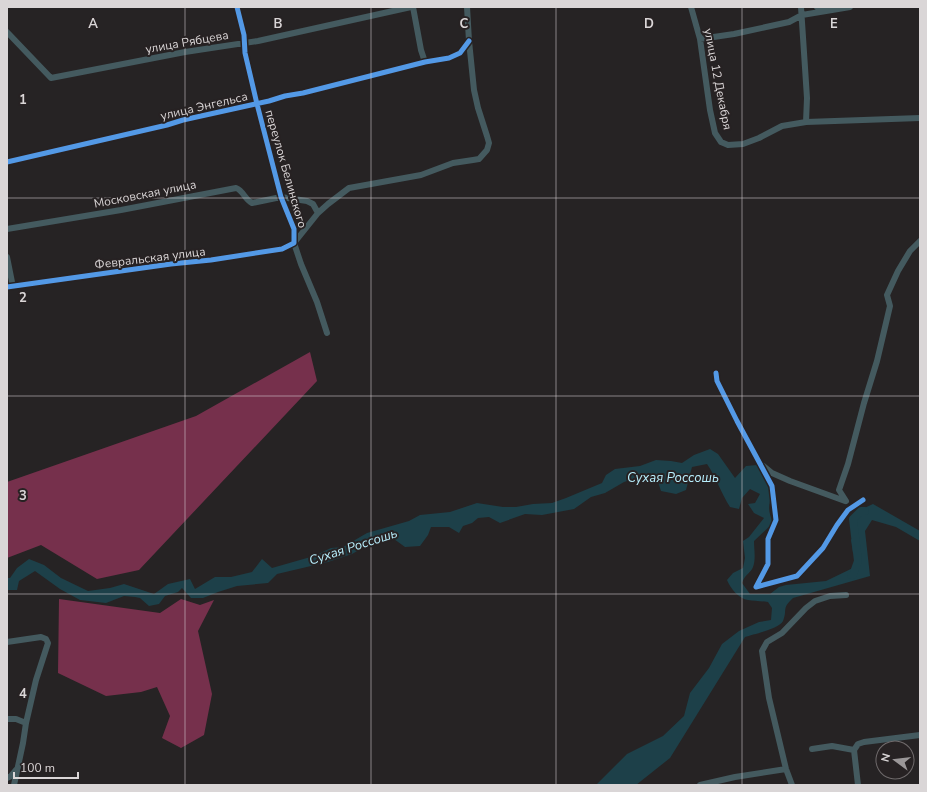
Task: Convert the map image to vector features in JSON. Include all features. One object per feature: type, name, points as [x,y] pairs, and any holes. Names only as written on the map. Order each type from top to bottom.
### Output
[{"type":"street","name":"переулок Белинского","points":[[237,7],[245,43],[245,53],[257,104],[281,197],[294,229],[294,243]]},
{"type":"street","name":"улица Рябцева","points":[[7,32],[51,78],[185,52],[305,32],[412,7],[425,62]]},
{"type":"street","points":[[327,333],[317,302],[294,243],[318,213],[349,188],[422,175],[453,163],[473,160],[483,155],[487,150],[489,143],[474,90],[467,7]]},
{"type":"street","name":"улица 12 Декабря","points":[[691,7],[700,39],[710,110],[715,133],[721,142],[728,145],[743,144],[759,138],[782,126],[806,122],[920,118]]},
{"type":"street","points":[[801,7],[807,98],[806,122]]},
{"type":"street","points":[[817,7],[826,11]]},
{"type":"street","points":[[700,39],[734,34],[789,22],[802,15],[850,7]]},
{"type":"street","name":"улица Энгельса","points":[[7,162],[167,126],[183,120],[257,104],[425,62],[449,58],[460,53],[469,41]]},
{"type":"street","name":"Московская улица","points":[[7,229],[121,210],[236,188],[241,190],[248,201],[252,203],[281,197]]},
{"type":"street","points":[[281,197],[307,201],[313,204],[318,213]]},
{"type":"street","points":[[759,464],[772,473],[790,481],[846,501],[839,490],[848,464],[877,361],[890,306],[887,294],[910,251],[920,241]]},
{"type":"street","name":"Февральская улица","points":[[10,287],[242,256],[282,249],[294,243]]},
{"type":"street","points":[[7,257],[10,287]]},
{"type":"street","points":[[716,373],[717,381],[759,464],[772,486],[776,520],[768,539],[768,564],[756,587],[797,576],[824,548],[837,525],[848,510],[863,500]]},
{"type":"street","points":[[792,785],[786,769],[769,698],[762,651],[767,642],[782,633],[806,608],[815,601],[830,596],[846,595]]},
{"type":"street","points":[[7,642],[40,637],[46,639],[48,646],[36,680],[13,785]]},
{"type":"street","points":[[7,719],[16,719],[26,722]]},
{"type":"street","points":[[858,785],[854,750],[858,744],[920,735]]},
{"type":"street","points":[[812,749],[832,746],[854,750]]},
{"type":"street","points":[[700,785],[735,777],[786,769]]},
{"type":"street","points":[[13,785],[7,779],[16,770]]},
{"type":"shaded area","points":[[310,352],[317,381],[139,570],[97,579],[41,545],[7,558],[7,482],[196,416]]},
{"type":"shaded area","points":[[59,599],[160,613],[181,599],[200,605],[214,600],[198,631],[212,694],[204,735],[181,748],[162,738],[170,716],[157,687],[141,692],[106,696],[58,673]]},
{"type":"water","name":"Сухая Россошь","points":[[710,449],[718,454],[735,478],[746,466],[757,465],[772,494],[769,508],[773,523],[754,541],[754,564],[742,583],[750,594],[770,594],[779,587],[786,585],[826,581],[857,566],[858,556],[853,553],[851,540],[855,535],[854,524],[858,511],[873,504],[920,531],[920,541],[896,527],[872,520],[865,531],[870,576],[793,598],[786,607],[781,624],[772,629],[745,637],[670,758],[636,785],[596,785],[627,754],[663,736],[684,716],[690,693],[709,668],[722,644],[739,631],[759,622],[771,620],[772,608],[768,602],[741,598],[733,590],[727,580],[733,573],[743,568],[745,558],[743,541],[749,537],[764,518],[754,513],[748,504],[755,503],[760,494],[750,489],[742,498],[739,509],[730,507],[707,464],[692,467],[686,490],[676,494],[661,491],[658,482],[642,476],[624,482],[605,493],[591,497],[574,509],[542,515],[525,514],[500,523],[489,517],[478,518],[472,523],[463,526],[459,533],[449,527],[431,527],[428,535],[420,546],[405,547],[394,539],[380,541],[366,546],[352,554],[328,562],[277,574],[268,583],[237,586],[203,598],[191,598],[182,588],[178,592],[165,596],[159,604],[149,606],[140,598],[124,596],[106,603],[80,600],[60,589],[35,571],[19,581],[17,590],[7,590],[7,578],[10,578],[17,568],[29,559],[44,565],[61,578],[88,591],[110,588],[124,584],[154,594],[168,584],[190,579],[195,589],[215,577],[231,577],[252,572],[262,559],[272,568],[314,556],[331,548],[343,547],[367,533],[409,521],[420,515],[450,512],[477,503],[503,507],[516,507],[552,503],[602,483],[606,475],[615,469],[640,466],[656,460],[682,463],[694,455]]},
{"type":"waterway","points":[[851,575],[853,575],[858,561],[853,519],[861,511],[865,511]]},
{"type":"cycle path","points":[[7,287],[171,264],[211,260],[282,249],[294,243],[294,229],[281,197],[257,104],[245,53],[244,35],[237,7]]},
{"type":"cycle path","points":[[7,162],[303,93],[425,62],[449,58],[460,53],[469,41]]},
{"type":"cycle path","points":[[716,373],[717,381],[772,486],[776,520],[768,539],[768,564],[756,587],[797,576],[823,548],[848,510],[863,500]]}]
